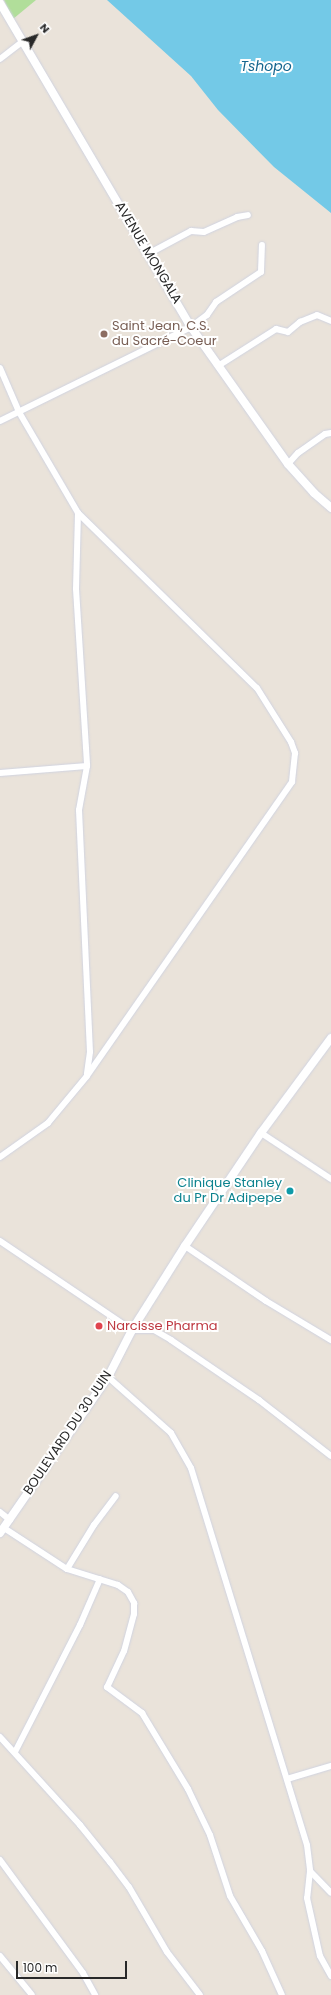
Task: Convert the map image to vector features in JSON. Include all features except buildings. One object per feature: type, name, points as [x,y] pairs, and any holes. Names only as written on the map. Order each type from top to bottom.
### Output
[{"type":"street","name":"AVENUE MONGALA","points":[[0,3],[191,326],[288,464],[314,493],[331,508]]},
{"type":"street","points":[[0,60],[22,42]]},
{"type":"street","points":[[148,254],[191,231],[204,232],[237,217],[248,216]]},
{"type":"street","points":[[0,421],[191,326],[207,315],[216,302],[261,272],[262,245]]},
{"type":"street","points":[[218,366],[276,329],[288,332],[300,322],[317,315],[331,321]]},
{"type":"street","points":[[0,368],[19,412],[78,513],[257,688],[292,742],[295,753],[292,782],[87,1076],[48,1123],[0,1157]]},
{"type":"street","points":[[288,464],[298,453],[325,434],[331,433]]},
{"type":"street","points":[[78,513],[76,589],[88,766],[79,810],[89,1036],[87,1076]]},
{"type":"street","points":[[0,773],[88,766]]},
{"type":"street","name":"BOULEVARD DU 30 JUIN","points":[[2,1531],[108,1377],[132,1330],[185,1246],[261,1133],[331,1038]]},
{"type":"street","points":[[261,1133],[331,1179]]},
{"type":"street","points":[[0,1241],[132,1330],[154,1330],[171,1340],[259,1400],[331,1456]]},
{"type":"street","points":[[185,1246],[266,1301],[331,1340]]},
{"type":"street","points":[[108,1377],[171,1434],[191,1468],[307,1845],[310,1871],[307,1898],[314,1935],[320,1956],[331,1976]]},
{"type":"street","points":[[67,1569],[94,1525],[116,1496]]},
{"type":"street","points":[[0,1512],[10,1520]]},
{"type":"street","points":[[2,1531],[67,1569],[118,1585],[128,1592],[134,1603],[134,1614],[124,1651],[107,1687],[142,1713],[188,1789],[210,1835],[230,1896],[262,1951],[282,1995]]},
{"type":"street","points":[[15,1752],[80,1625],[100,1579]]},
{"type":"street","points":[[0,1737],[15,1752],[114,1867],[129,1887],[167,1952],[200,1995]]},
{"type":"street","points":[[287,1779],[331,1766]]},
{"type":"street","points":[[0,1860],[83,1973],[95,1995]]},
{"type":"street","points":[[310,1871],[331,1893]]},
{"type":"street","points":[[0,1956],[32,1995]]},
{"type":"green space","points":[[4,0],[36,0],[13,19]]},
{"type":"water","name":"Tshopo","points":[[107,0],[331,0],[331,213],[274,167],[218,110],[191,76]]},
{"type":"place","name":"Saint Jean, C.S. du Sacré-Coeur","points":[[104,334]]},
{"type":"place","name":"Clinique Stanley du Pr Dr Adipepe","points":[[290,1191]]},
{"type":"place","name":"Narcisse Pharma","points":[[99,1326]]}]
